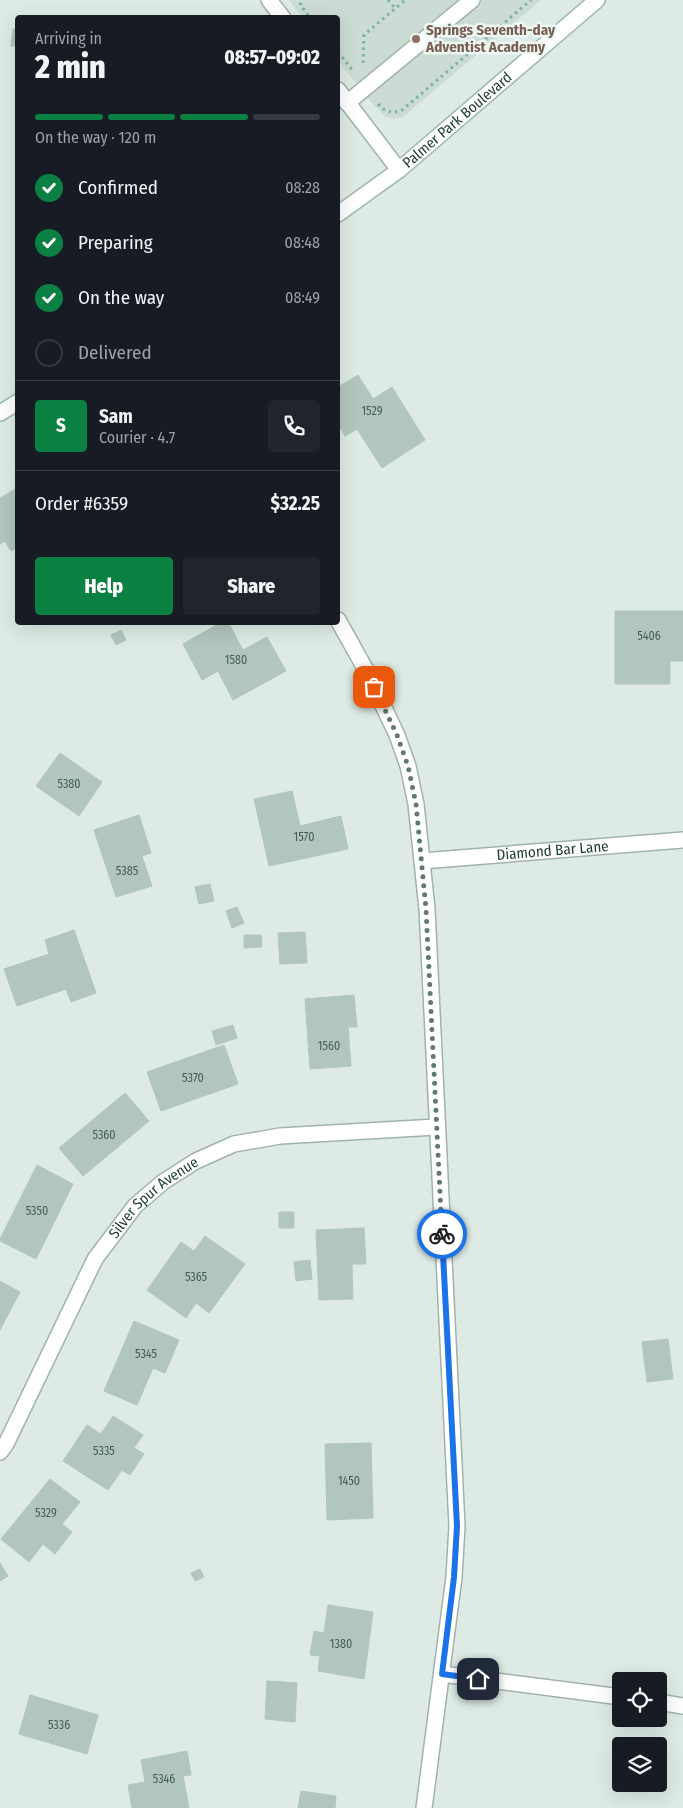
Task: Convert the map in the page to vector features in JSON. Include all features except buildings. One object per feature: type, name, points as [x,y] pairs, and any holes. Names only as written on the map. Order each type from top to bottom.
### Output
[{"type":"street","points":[[347,103],[472,0]]},
{"type":"street","name":"Palmer Park Boulevard","points":[[340,213],[399,170],[597,0]]},
{"type":"street","points":[[272,1],[280,15]]},
{"type":"street","points":[[340,93],[399,170]]},
{"type":"street","points":[[0,412],[15,404]]},
{"type":"street","points":[[340,624],[367,672],[397,735],[408,766],[416,804],[422,861],[457,1526],[454,1577],[424,1808]]},
{"type":"street","name":"Diamond Bar Lane","points":[[422,861],[683,840]]},
{"type":"street","name":"Silver Spur Avenue","points":[[0,1452],[6,1444],[95,1259],[135,1206],[163,1182],[196,1161],[234,1144],[280,1136],[436,1127]]},
{"type":"street","points":[[442,1674],[612,1696]]},
{"type":"street","points":[[667,1703],[683,1706]]},
{"type":"path","points":[[300,5],[303,0]]},
{"type":"path","points":[[388,0],[395,8]]},
{"type":"path","points":[[351,69],[362,65],[364,35],[405,0]]},
{"type":"path","points":[[340,55],[384,111],[401,111],[531,0]]},
{"type":"shaded area","name":"Springs Seventh-day Adventist Academy","points":[[289,0],[541,0],[403,117],[394,119],[386,117],[374,105],[340,63],[340,15],[300,15]]},
{"type":"way so far","points":[[374,687],[397,735],[408,766],[416,804],[426,909],[442,1234]]},
{"type":"place","name":"Springs Seventh-day Adventist Academy","points":[[416,39]]},
{"type":"route","points":[[442,1234],[457,1526],[454,1577],[442,1674],[478,1679]]}]
